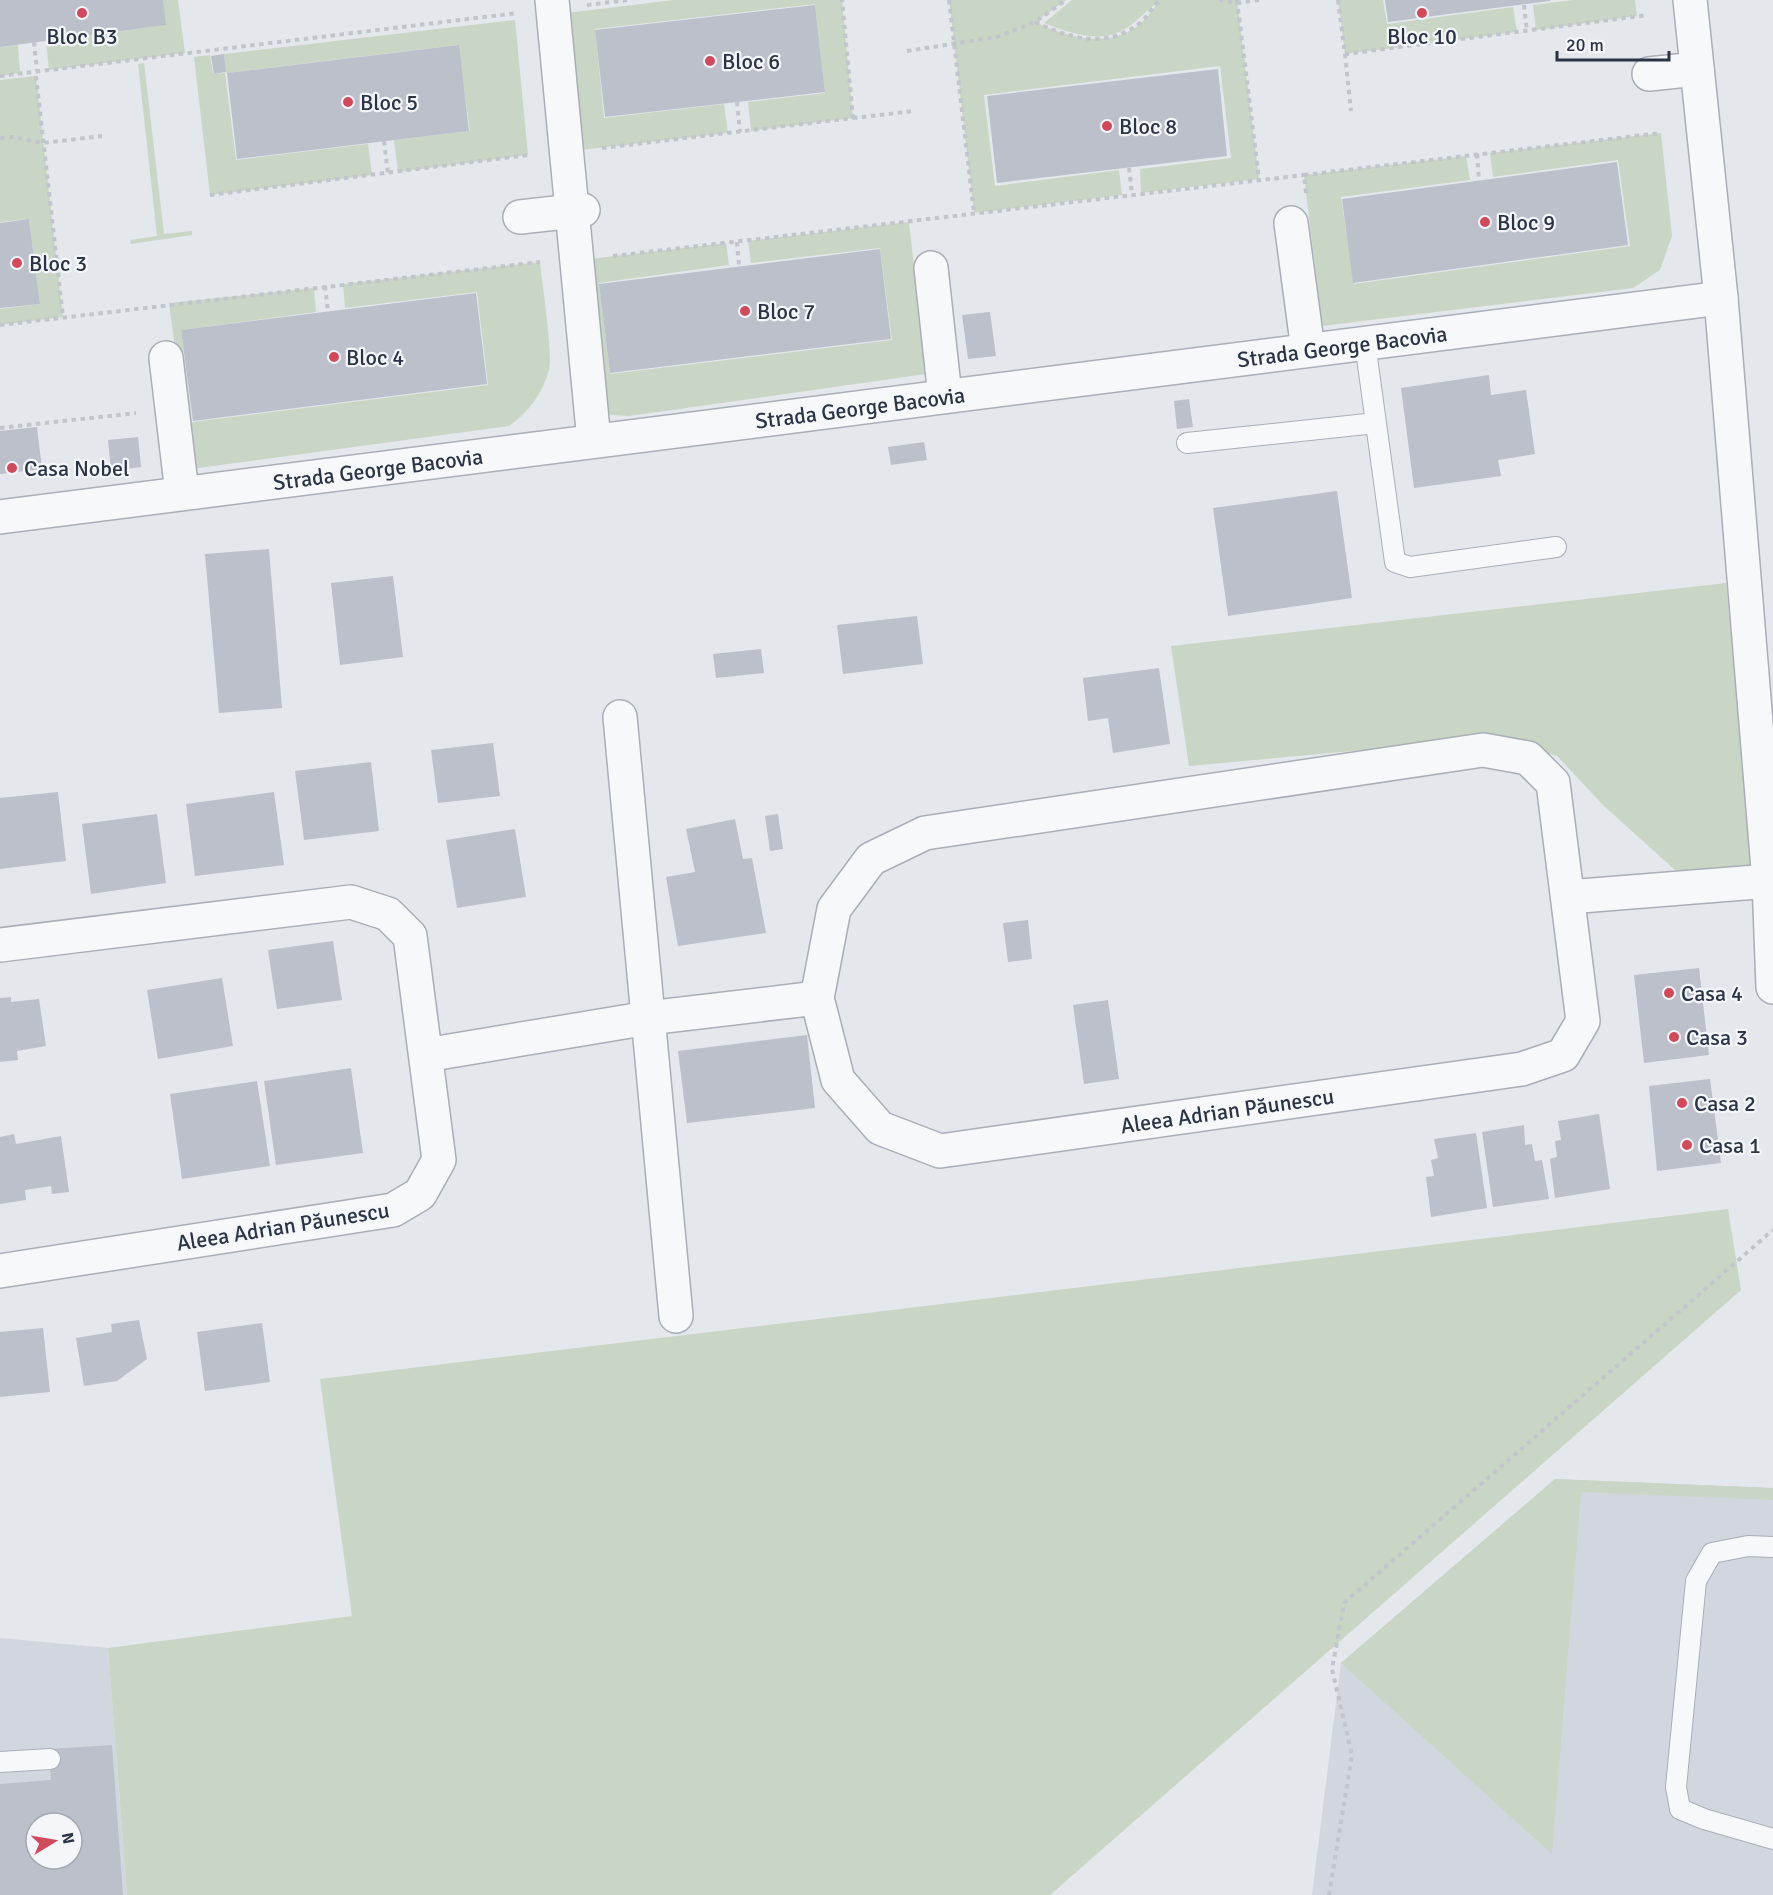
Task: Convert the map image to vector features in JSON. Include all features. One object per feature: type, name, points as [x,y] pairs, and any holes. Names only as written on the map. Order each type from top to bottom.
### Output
[{"type":"street","points":[[1690,0],[1721,298],[1768,881],[1773,987]]},
{"type":"street","points":[[552,4],[577,211],[594,441]]},
{"type":"street","points":[[1648,74],[1697,69]]},
{"type":"street","points":[[1299,210],[1308,350]]},
{"type":"street","points":[[520,217],[577,211]]},
{"type":"street","points":[[931,268],[945,396]]},
{"type":"street","name":"Strada George Bacovia","points":[[0,516],[1721,298]]},
{"type":"street","points":[[165,358],[182,493]]},
{"type":"street","points":[[620,717],[676,1316]]},
{"type":"street","name":"Aleea Adrian Păunescu","points":[[1483,750],[1528,758],[1553,783],[1583,1021],[1563,1055],[1522,1070],[940,1150],[880,1128],[838,1080],[817,998],[834,909],[871,860],[925,833],[1483,750]]},
{"type":"street","points":[[1568,897],[1768,881]]},
{"type":"street","name":"Aleea Adrian Păunescu","points":[[0,945],[351,902],[387,914],[410,936],[439,1160],[420,1194],[393,1210],[0,1271]]},
{"type":"street","points":[[426,1055],[648,1018],[817,998]]},
{"type":"lane","points":[[1365,343],[1395,562],[1410,567],[1556,547]]},
{"type":"lane","points":[[1187,443],[1376,423]]},
{"type":"lane","points":[[1773,1547],[1748,1546],[1712,1553],[1696,1581],[1676,1787],[1680,1809],[1704,1820],[1773,1839]]},
{"type":"lane","points":[[0,1762],[50,1759]]},
{"type":"path","points":[[0,76],[37,74],[552,4],[628,0]]},
{"type":"path","points":[[842,0],[853,118]]},
{"type":"path","points":[[949,0],[974,213]]},
{"type":"path","points":[[907,51],[997,37],[1035,22],[1066,0]]},
{"type":"path","points":[[1035,22],[1079,39],[1112,38],[1131,30],[1149,16],[1159,0]]},
{"type":"path","points":[[1219,0],[1259,0]]},
{"type":"path","points":[[1338,0],[1351,111]]},
{"type":"path","points":[[1237,1],[1259,179]]},
{"type":"path","points":[[1524,5],[1527,31]]},
{"type":"path","points":[[1345,54],[1648,15]]},
{"type":"path","points":[[34,42],[63,317]]},
{"type":"path","points":[[737,102],[740,132]]},
{"type":"path","points":[[600,148],[914,111]]},
{"type":"path","points":[[612,256],[1661,133]]},
{"type":"path","points":[[0,138],[12,137],[43,143],[102,136]]},
{"type":"path","points":[[384,141],[388,174]]},
{"type":"path","points":[[1477,154],[1479,180]]},
{"type":"path","points":[[210,195],[528,155]]},
{"type":"path","points":[[1129,168],[1132,194]]},
{"type":"path","points":[[1299,210],[1304,175]]},
{"type":"path","points":[[737,242],[739,266]]},
{"type":"path","points":[[0,325],[540,262]]},
{"type":"path","points":[[325,286],[328,312]]},
{"type":"path","points":[[0,428],[137,413]]},
{"type":"path","points":[[1329,1895],[1352,1755],[1332,1668],[1344,1603],[1773,1230]]},
{"type":"shaded area","points":[[1555,1479],[1773,1488],[1773,1895],[1312,1895],[1341,1663]]},
{"type":"shaded area","points":[[0,1638],[108,1648],[127,1895],[0,1895]]},
{"type":"green space","points":[[162,0],[178,0],[185,53],[49,70],[46,41],[165,25]]},
{"type":"green space","points":[[674,0],[842,0],[853,118],[751,131],[748,102],[825,93],[815,4],[595,29],[604,118],[724,104],[728,133],[572,151],[558,14]]},
{"type":"green space","points":[[949,0],[1066,0],[1035,22],[1068,35],[1102,39],[1132,30],[1145,19],[1157,3],[1131,25],[1110,35],[1077,34],[1044,23],[1072,0],[1237,0],[1259,179],[1141,193],[1140,169],[1231,158],[1220,66],[984,95],[995,186],[1119,170],[1122,195],[974,213]]},
{"type":"green space","points":[[1338,0],[1383,0],[1387,24],[1513,7],[1517,32],[1345,54]]},
{"type":"green space","points":[[1573,0],[1635,0],[1637,16],[1536,30],[1533,5]]},
{"type":"green space","points":[[515,20],[528,155],[398,172],[394,140],[470,131],[458,45],[226,73],[224,54]]},
{"type":"green space","points":[[18,45],[20,73],[0,76],[0,47]]},
{"type":"green space","points":[[210,55],[213,74],[225,73],[236,160],[368,144],[372,175],[210,195],[194,57]]},
{"type":"green space","points":[[144,63],[164,234],[192,231],[192,235],[131,244],[130,240],[157,236],[138,64]]},
{"type":"green space","points":[[36,76],[63,317],[0,325],[0,309],[40,304],[29,219],[0,222],[0,80]]},
{"type":"green space","points":[[1661,133],[1672,236],[1660,270],[1633,288],[1322,326],[1304,175],[1466,156],[1470,180],[1341,197],[1354,284],[1630,246],[1618,160],[1493,177],[1490,153]]},
{"type":"green space","points":[[909,222],[926,374],[629,416],[611,415],[595,398],[589,259],[726,243],[729,265],[599,283],[610,374],[892,340],[880,248],[751,263],[748,241]]},
{"type":"green space","points":[[540,262],[548,335],[549,370],[534,402],[509,426],[191,469],[169,303],[314,288],[316,312],[181,330],[192,422],[488,385],[477,292],[345,308],[343,284]]},
{"type":"green space","points":[[1726,583],[1753,870],[1675,870],[1604,806],[1557,756],[1496,738],[1189,766],[1171,646]]},
{"type":"green space","points":[[1728,1209],[1741,1290],[1050,1895],[127,1895],[108,1648],[352,1616],[320,1379]]},
{"type":"green space","points":[[1555,1479],[1773,1488],[1773,1500],[1581,1492],[1552,1854],[1341,1663]]},
{"type":"building","name":"Bloc B3","points":[[0,0],[163,0],[166,25],[0,47]]},
{"type":"building","name":"Bloc 10","points":[[1385,0],[1550,0],[1550,1],[1388,22]]},
{"type":"building","name":"Bloc 6","points":[[815,5],[825,92],[605,117],[595,30]]},
{"type":"building","name":"Bloc 5","points":[[459,45],[469,131],[237,159],[227,73]]},
{"type":"building","points":[[224,54],[226,72],[214,74],[211,56]]},
{"type":"building","name":"Bloc 8","points":[[1218,69],[1227,156],[997,183],[987,96]]},
{"type":"building","name":"Bloc 9","points":[[1617,162],[1628,245],[1353,283],[1342,199]]},
{"type":"building","name":"Bloc 3","points":[[29,219],[40,304],[0,308],[0,223]]},
{"type":"building","name":"Bloc 7","points":[[880,249],[891,339],[610,373],[599,284]]},
{"type":"building","name":"Bloc 4","points":[[476,293],[487,384],[193,421],[181,330]]},
{"type":"building","points":[[990,312],[996,356],[968,359],[962,315]]},
{"type":"building","points":[[1489,375],[1491,395],[1526,390],[1535,454],[1498,460],[1501,476],[1414,488],[1401,388]]},
{"type":"building","points":[[1189,399],[1193,427],[1177,429],[1174,401]]},
{"type":"building","points":[[37,427],[42,469],[0,474],[0,431]]},
{"type":"building","points":[[138,437],[141,467],[111,471],[108,440]]},
{"type":"building","points":[[924,442],[927,460],[891,465],[888,447]]},
{"type":"building","points":[[1337,491],[1352,598],[1228,616],[1213,508]]},
{"type":"building","points":[[269,549],[282,708],[219,713],[205,554]]},
{"type":"building","points":[[393,576],[403,657],[340,665],[331,583]]},
{"type":"building","points":[[917,616],[923,664],[843,674],[837,625]]},
{"type":"building","points":[[761,649],[764,673],[716,678],[713,654]]},
{"type":"building","points":[[1159,668],[1170,744],[1113,753],[1108,718],[1088,721],[1083,678]]},
{"type":"building","points":[[493,743],[500,796],[438,803],[431,750]]},
{"type":"building","points":[[371,762],[379,831],[304,840],[295,771]]},
{"type":"building","points":[[58,792],[66,861],[0,869],[0,798]]},
{"type":"building","points":[[274,792],[284,865],[195,876],[186,804]]},
{"type":"building","points":[[157,814],[166,883],[91,894],[82,824]]},
{"type":"building","points":[[778,814],[783,849],[770,851],[765,816]]},
{"type":"building","points":[[735,819],[743,859],[752,858],[766,933],[678,946],[666,877],[695,872],[686,829]]},
{"type":"building","points":[[515,829],[526,897],[457,908],[446,840]]},
{"type":"building","points":[[1028,920],[1032,959],[1008,962],[1003,923]]},
{"type":"building","points":[[333,941],[342,1000],[277,1009],[268,950]]},
{"type":"building","points":[[1699,968],[1709,1055],[1644,1063],[1634,975]]},
{"type":"building","points":[[222,978],[233,1046],[158,1059],[147,990]]},
{"type":"building","points":[[11,997],[11,1002],[39,999],[46,1046],[17,1051],[18,1060],[0,1062],[0,998]]},
{"type":"building","points":[[1108,1000],[1119,1079],[1084,1084],[1073,1005]]},
{"type":"building","points":[[807,1035],[815,1108],[687,1123],[678,1051]]},
{"type":"building","points":[[351,1068],[363,1153],[276,1165],[264,1081]]},
{"type":"building","points":[[1710,1079],[1721,1163],[1657,1171],[1649,1086]]},
{"type":"building","points":[[257,1081],[270,1166],[182,1179],[170,1094]]},
{"type":"building","points":[[1599,1114],[1610,1189],[1555,1198],[1550,1159],[1557,1157],[1555,1141],[1561,1140],[1558,1121]]},
{"type":"building","points":[[1524,1125],[1525,1145],[1532,1144],[1535,1161],[1542,1160],[1549,1199],[1493,1207],[1482,1132]]},
{"type":"building","points":[[1476,1133],[1487,1208],[1431,1217],[1426,1177],[1434,1176],[1431,1160],[1438,1158],[1434,1139]]},
{"type":"building","points":[[14,1134],[16,1144],[61,1136],[69,1192],[52,1194],[51,1186],[25,1190],[26,1200],[0,1204],[0,1137]]},
{"type":"building","points":[[139,1320],[147,1359],[117,1381],[84,1386],[76,1338],[112,1332],[111,1324]]},
{"type":"building","points":[[262,1323],[270,1382],[205,1391],[197,1332]]},
{"type":"building","points":[[43,1328],[50,1392],[0,1397],[0,1332]]},
{"type":"building","points":[[112,1745],[123,1895],[0,1895],[0,1784],[51,1780],[49,1749]]},
{"type":"place","name":"Bloc B3","points":[[82,13]]},
{"type":"place","name":"Bloc 10","points":[[1422,13]]},
{"type":"place","name":"Bloc 6","points":[[710,61]]},
{"type":"place","name":"Bloc 5","points":[[348,102]]},
{"type":"place","name":"Bloc 8","points":[[1107,126]]},
{"type":"place","name":"Bloc 9","points":[[1485,222]]},
{"type":"place","name":"Bloc 3","points":[[17,263]]},
{"type":"place","name":"Bloc 7","points":[[745,311]]},
{"type":"place","name":"Bloc 4","points":[[334,357]]},
{"type":"place","name":"Casa Nobel","points":[[12,468]]},
{"type":"place","name":"Casa 4","points":[[1669,993]]},
{"type":"place","name":"Casa 3","points":[[1674,1037]]},
{"type":"place","name":"Casa 2","points":[[1682,1103]]},
{"type":"place","name":"Casa 1","points":[[1687,1145]]}]
